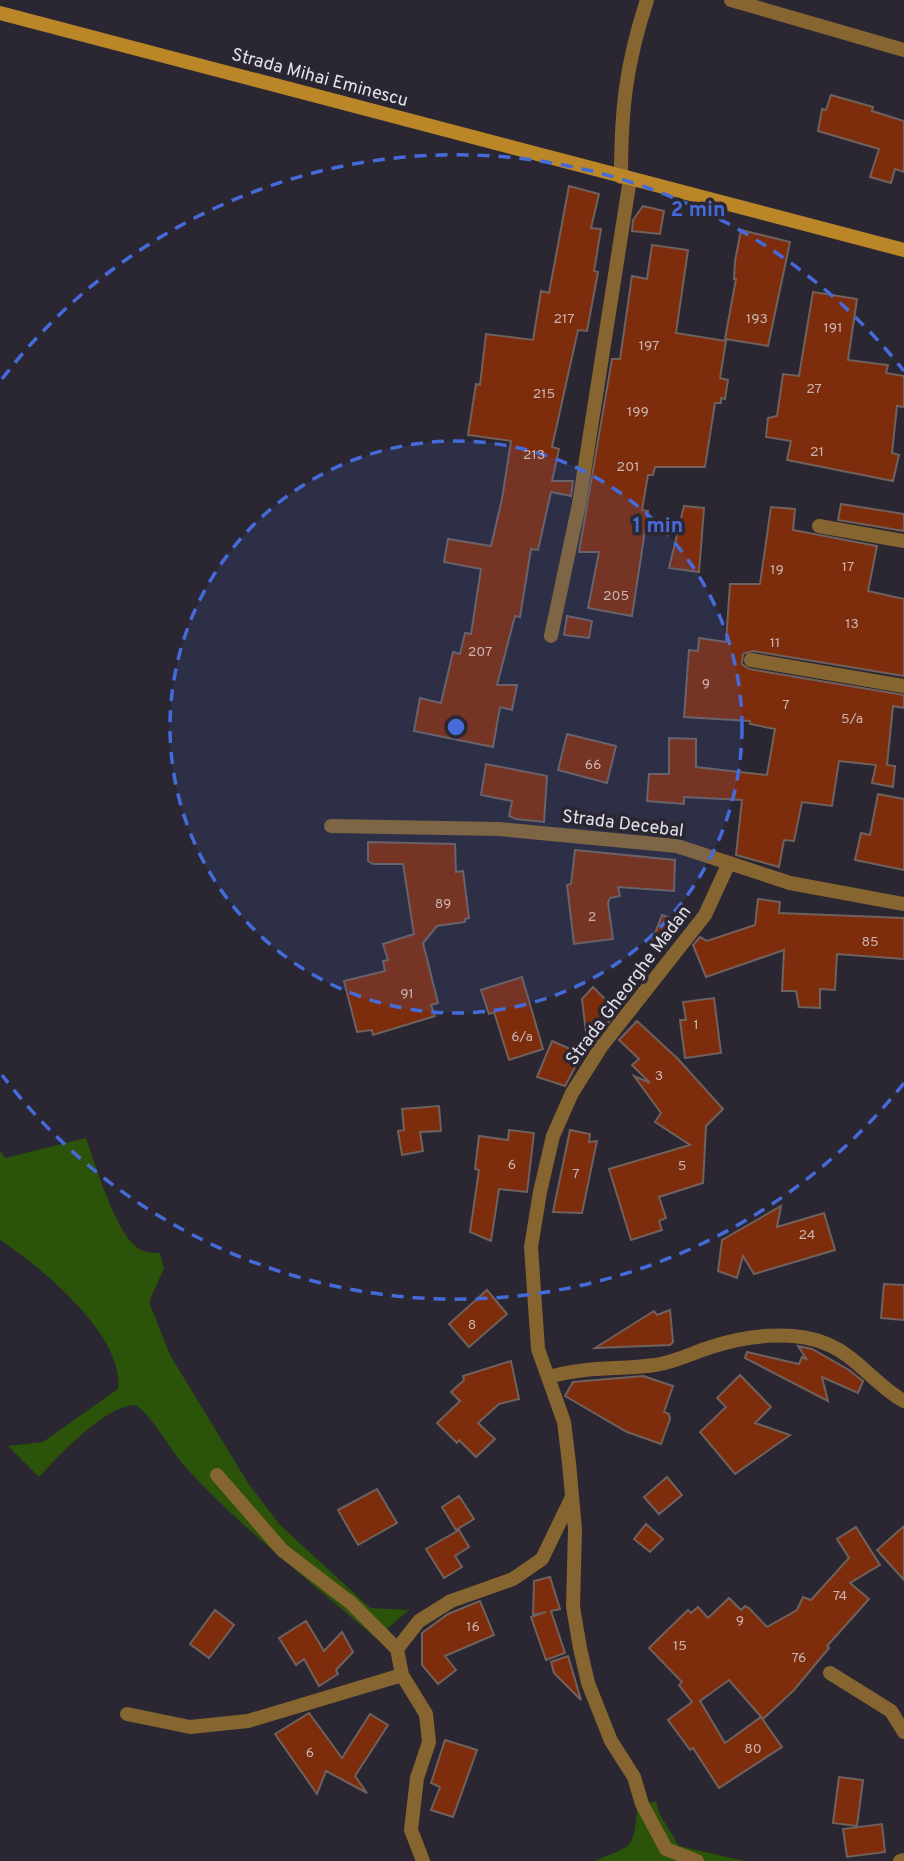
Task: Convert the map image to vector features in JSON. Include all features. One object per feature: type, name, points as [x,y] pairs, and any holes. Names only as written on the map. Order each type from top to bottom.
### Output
[{"type":"main road","name":"Strada Mihai Eminescu","points":[[0,13],[904,250]]},
{"type":"street","points":[[551,636],[579,504],[625,178],[621,108],[626,73],[647,0]]},
{"type":"street","points":[[731,0],[904,50]]},
{"type":"street","points":[[819,526],[904,541]]},
{"type":"street","points":[[751,660],[904,686]]},
{"type":"street","name":"Strada Decebal","points":[[331,826],[499,829],[677,846],[790,883],[904,904]]},
{"type":"street","name":"Strada Gheorghe Madan","points":[[698,1861],[666,1849],[642,1804],[634,1777],[611,1741],[588,1683],[573,1607],[575,1529],[564,1422],[538,1349],[531,1247],[553,1136],[572,1093],[601,1047],[705,915],[729,864]]},
{"type":"street","points":[[549,1377],[579,1368],[657,1365],[689,1357],[710,1347],[749,1338],[783,1336],[826,1343],[862,1365],[889,1393],[904,1401]]},
{"type":"street","points":[[217,1475],[282,1550],[351,1603],[397,1649],[402,1675],[426,1714],[429,1742],[417,1778],[411,1830],[424,1861]]},
{"type":"street","points":[[397,1649],[419,1621],[451,1601],[513,1579],[542,1559],[571,1497]]},
{"type":"street","points":[[830,1673],[891,1711],[904,1732]]},
{"type":"street","points":[[127,1714],[190,1727],[248,1721],[402,1675]]},
{"type":"green space","points":[[86,1138],[119,1224],[134,1245],[149,1252],[160,1253],[164,1268],[149,1302],[170,1355],[248,1483],[279,1524],[370,1608],[409,1610],[376,1638],[233,1515],[182,1463],[151,1420],[136,1405],[124,1407],[97,1422],[39,1477],[8,1446],[43,1442],[118,1389],[117,1368],[94,1325],[57,1285],[0,1240],[0,1150],[5,1158]]},
{"type":"green space","points":[[656,1801],[659,1813],[679,1846],[745,1861],[595,1861],[628,1845],[634,1832],[637,1808]]},
{"type":"building","points":[[831,95],[873,107],[872,111],[904,121],[904,172],[895,169],[891,183],[870,177],[879,149],[818,131],[822,109],[826,110]]},
{"type":"building","points":[[569,186],[599,194],[591,228],[601,229],[594,271],[598,272],[587,331],[578,330],[552,447],[559,449],[552,481],[573,481],[571,496],[551,492],[538,550],[531,549],[520,617],[515,616],[497,685],[517,685],[512,710],[500,707],[493,747],[414,731],[420,698],[441,703],[453,652],[460,654],[465,633],[471,634],[481,569],[444,562],[448,539],[491,546],[502,499],[511,441],[468,435],[476,384],[480,385],[486,334],[533,340],[541,291],[549,293]]},
{"type":"building","points":[[643,206],[664,211],[660,234],[632,231],[633,220]]},
{"type":"building","points":[[741,230],[790,242],[768,346],[725,339],[736,279],[735,261]]},
{"type":"building","points":[[652,245],[688,250],[676,333],[726,341],[720,378],[728,380],[725,399],[721,398],[721,403],[715,403],[705,467],[655,467],[653,475],[648,475],[642,510],[648,511],[632,616],[588,608],[599,552],[579,552],[612,359],[620,359],[632,276],[647,279]]},
{"type":"building","points":[[813,292],[857,299],[848,360],[888,365],[886,373],[904,376],[904,407],[897,406],[892,453],[899,455],[893,481],[787,460],[791,441],[766,437],[768,418],[777,416],[783,374],[799,376]]},
{"type":"building","points":[[841,504],[904,514],[904,531],[838,520]]},
{"type":"building","points":[[684,506],[704,508],[699,572],[669,568]]},
{"type":"building","points":[[771,507],[795,509],[793,530],[877,546],[868,591],[904,599],[904,676],[753,651],[743,654],[742,664],[749,669],[904,695],[904,708],[893,706],[887,765],[895,766],[893,787],[872,783],[876,765],[839,761],[832,806],[802,802],[794,841],[784,840],[779,867],[736,855],[742,800],[684,797],[684,804],[647,801],[649,774],[669,774],[669,738],[696,739],[696,767],[767,775],[775,729],[750,724],[750,721],[684,717],[689,650],[698,651],[699,638],[726,642],[730,584],[760,584]]},
{"type":"building","points":[[567,616],[592,621],[589,638],[564,635]]},
{"type":"building","points":[[567,734],[616,746],[607,783],[558,770]]},
{"type":"building","points":[[486,764],[547,776],[544,822],[509,816],[512,801],[481,795]]},
{"type":"building","points":[[878,794],[904,799],[904,870],[855,860],[861,833],[870,835]]},
{"type":"building","points":[[368,842],[455,844],[456,872],[463,871],[469,918],[465,919],[465,922],[437,926],[423,943],[438,1003],[431,1005],[435,1016],[373,1035],[372,1030],[357,1032],[344,981],[385,971],[383,961],[388,960],[383,944],[414,934],[403,864],[373,864],[368,861]]},
{"type":"building","points":[[575,850],[675,860],[674,891],[618,887],[620,896],[610,898],[608,903],[613,939],[574,944],[567,885],[571,884]]},
{"type":"building","points":[[758,899],[780,902],[779,913],[904,918],[904,959],[837,954],[835,990],[820,989],[820,1008],[799,1007],[796,991],[782,991],[784,950],[706,977],[693,945],[700,937],[707,941],[755,925]]},
{"type":"building","points":[[662,915],[682,922],[666,949],[651,944]]},
{"type":"building","points":[[522,977],[543,1049],[509,1060],[494,1012],[489,1014],[481,990]]},
{"type":"building","points":[[593,987],[617,1011],[605,1027],[597,1020],[587,1041],[582,999]]},
{"type":"building","points":[[714,998],[721,1053],[685,1058],[680,1020],[686,1020],[683,1002]]},
{"type":"building","points":[[637,1021],[678,1059],[723,1109],[706,1126],[703,1183],[659,1197],[666,1218],[659,1221],[662,1230],[631,1240],[609,1169],[690,1145],[655,1122],[661,1113],[634,1076],[650,1083],[632,1065],[639,1059],[619,1040]]},
{"type":"building","points":[[552,1041],[582,1054],[565,1086],[537,1077]]},
{"type":"building","points":[[439,1106],[441,1131],[420,1132],[423,1151],[402,1155],[398,1131],[404,1130],[402,1109]]},
{"type":"building","points":[[509,1130],[534,1133],[527,1192],[499,1189],[491,1241],[470,1232],[479,1170],[475,1169],[479,1136],[508,1140]]},
{"type":"building","points":[[570,1130],[590,1134],[589,1142],[597,1141],[582,1213],[553,1212]]},
{"type":"building","points":[[781,1206],[777,1227],[824,1213],[835,1250],[754,1274],[743,1256],[737,1278],[718,1271],[722,1240]]},
{"type":"building","points":[[884,1284],[904,1285],[904,1320],[881,1318]]},
{"type":"building","points":[[487,1290],[507,1314],[469,1347],[449,1324]]},
{"type":"building","points":[[670,1310],[673,1342],[670,1345],[595,1348],[654,1311],[657,1315]]},
{"type":"building","points":[[798,1346],[812,1349],[849,1370],[863,1381],[858,1393],[822,1377],[828,1401],[745,1358],[747,1352],[799,1364],[802,1357],[807,1360]]},
{"type":"building","points":[[511,1361],[519,1399],[499,1404],[478,1423],[495,1439],[476,1457],[437,1423],[460,1401],[451,1392],[464,1380],[463,1376]]},
{"type":"building","points":[[740,1375],[771,1407],[755,1423],[790,1435],[735,1474],[700,1432],[726,1407],[717,1398]]},
{"type":"building","points":[[643,1376],[673,1386],[664,1412],[669,1414],[670,1419],[661,1444],[627,1432],[565,1396],[573,1382]]},
{"type":"building","points":[[667,1477],[682,1495],[659,1514],[644,1497]]},
{"type":"building","points":[[377,1489],[397,1523],[358,1545],[338,1510]]},
{"type":"building","points":[[459,1496],[474,1519],[456,1530],[442,1507]]},
{"type":"building","points":[[646,1524],[663,1539],[650,1552],[634,1539]]},
{"type":"building","points":[[904,1526],[904,1580],[877,1550]]},
{"type":"building","points":[[856,1527],[880,1565],[850,1583],[869,1599],[827,1646],[829,1648],[794,1690],[763,1719],[729,1680],[700,1701],[725,1743],[761,1717],[782,1747],[719,1788],[693,1748],[690,1750],[668,1720],[692,1702],[679,1685],[682,1682],[649,1648],[688,1610],[691,1613],[698,1607],[708,1618],[729,1598],[741,1610],[745,1606],[749,1608],[767,1627],[797,1610],[803,1597],[811,1600],[849,1558],[837,1539]]},
{"type":"building","points":[[459,1530],[469,1547],[455,1556],[462,1567],[444,1578],[426,1549]]},
{"type":"building","points":[[550,1577],[560,1609],[551,1611],[565,1653],[546,1660],[531,1617],[546,1612],[533,1615],[534,1581]]},
{"type":"building","points":[[480,1601],[494,1635],[445,1656],[456,1670],[438,1684],[422,1665],[422,1633],[448,1614]]},
{"type":"building","points":[[215,1610],[234,1625],[209,1658],[190,1644]]},
{"type":"building","points":[[306,1621],[324,1651],[342,1632],[353,1652],[336,1670],[338,1674],[319,1686],[304,1659],[296,1665],[279,1638]]},
{"type":"building","points":[[568,1656],[581,1700],[554,1673],[551,1662]]},
{"type":"building","points":[[309,1713],[342,1758],[370,1714],[388,1725],[355,1776],[367,1793],[326,1771],[317,1794],[275,1734]]},
{"type":"building","points":[[445,1740],[477,1750],[453,1817],[431,1810],[440,1787],[431,1783]]},
{"type":"building","points":[[839,1777],[863,1780],[857,1826],[833,1823]]},
{"type":"building","points":[[882,1824],[885,1852],[847,1857],[843,1829]]}]
